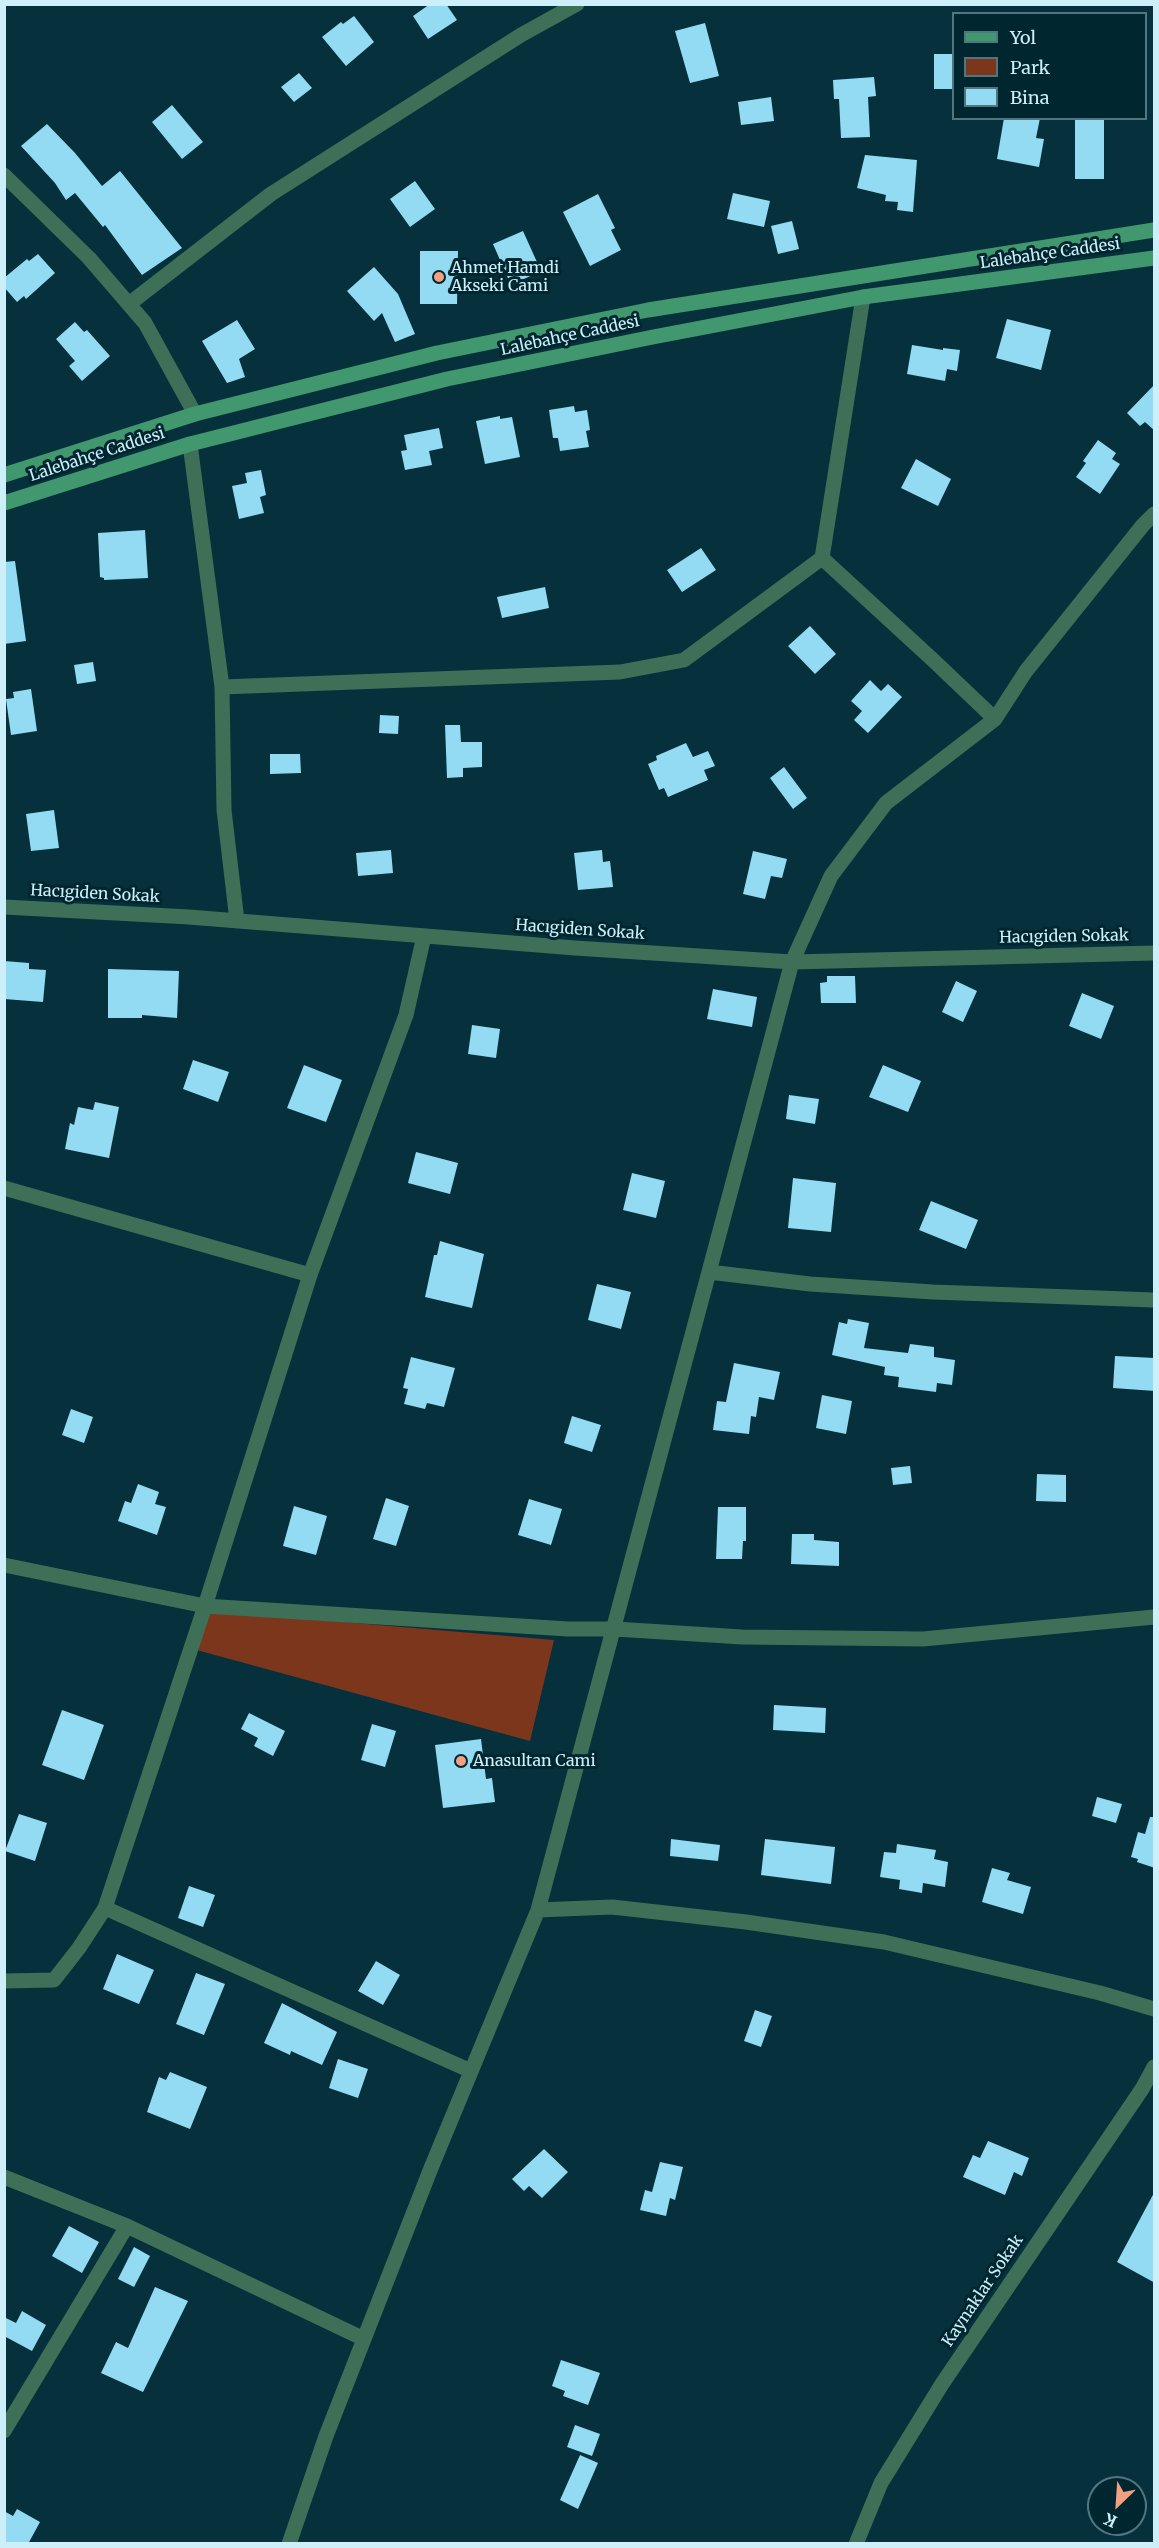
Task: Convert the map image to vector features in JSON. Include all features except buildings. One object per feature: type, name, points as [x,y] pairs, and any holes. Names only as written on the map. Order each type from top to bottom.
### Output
[{"type":"street","points":[[129,304],[271,194],[521,35],[577,4]]},
{"type":"street","points":[[4,175],[89,258],[145,323],[195,414]]},
{"type":"street","name":"Lalebahçe Caddesi","points":[[4,475],[195,414],[437,353],[636,312],[1155,230]]},
{"type":"street","name":"Lalebahçe Caddesi","points":[[4,503],[190,444],[447,379],[864,297],[1155,258]]},
{"type":"street","points":[[222,687],[620,672],[684,660],[822,558],[864,297]]},
{"type":"street","points":[[190,444],[222,687],[224,810],[237,921]]},
{"type":"street","points":[[289,2544],[326,2436],[364,2338],[471,2070],[538,1910],[792,962],[831,876],[886,803],[995,719],[1026,671],[1143,525],[1155,514]]},
{"type":"street","points":[[822,558],[995,719]]},
{"type":"street","name":"Hacıgiden Sokak","points":[[4,908],[237,921],[792,962],[1155,953]]},
{"type":"street","points":[[4,1981],[54,1980],[79,1948],[105,1908],[205,1606],[310,1275],[406,1015],[424,936]]},
{"type":"street","points":[[4,1188],[310,1275]]},
{"type":"street","points":[[709,1272],[821,1285],[933,1292],[1155,1300]]},
{"type":"street","points":[[4,1565],[205,1606],[568,1629],[615,1629],[742,1636],[923,1639],[1155,1617]]},
{"type":"street","points":[[538,1910],[612,1907],[746,1922],[884,1942],[1100,1993],[1155,2009]]},
{"type":"street","points":[[105,1908],[471,2070]]},
{"type":"street","name":"Kaynaklar Sokak","points":[[856,2544],[881,2483],[942,2384],[1155,2067]]},
{"type":"street","points":[[4,2177],[127,2226],[364,2338]]},
{"type":"street","points":[[4,2431],[127,2226]]},
{"type":"green space","points":[[215,1611],[554,1640],[530,1741],[193,1649],[204,1619]]},
{"type":"place","name":"Ahmet Hamdi Akseki Cami","points":[[439,277]]},
{"type":"place","name":"Anasultan Cami","points":[[461,1761]]}]
